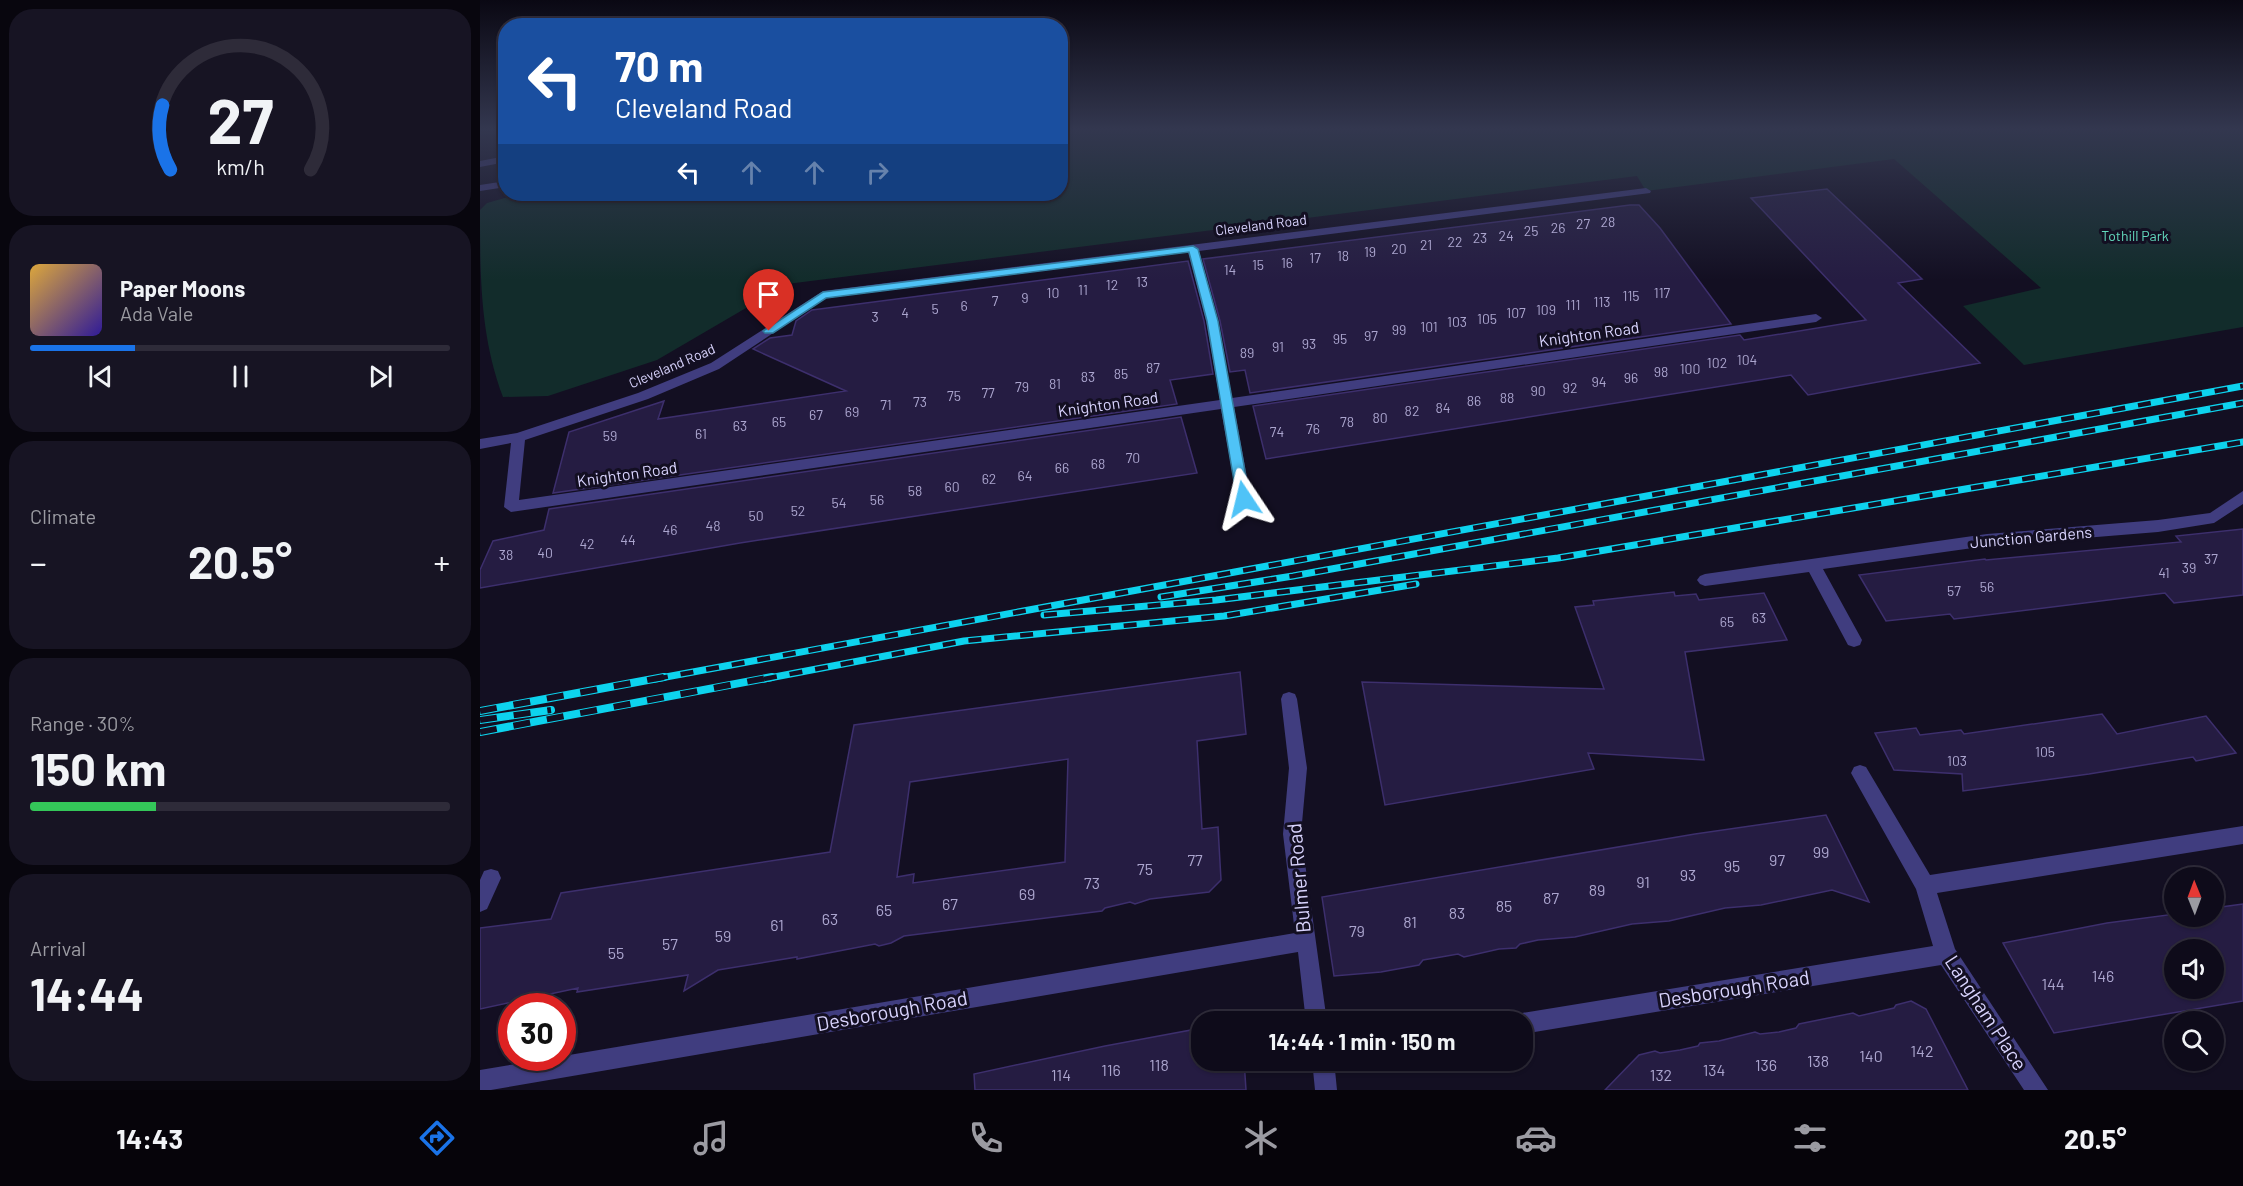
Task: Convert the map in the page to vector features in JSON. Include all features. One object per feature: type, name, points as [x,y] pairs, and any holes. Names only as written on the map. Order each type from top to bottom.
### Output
[{"type":"street","points":[[480,188],[498,185]]},
{"type":"street","name":"Cleveland Road","points":[[518,437],[643,396],[715,366],[823,295],[1646,191]]},
{"type":"street","points":[[1193,249],[1212,321],[1244,499]]},
{"type":"street","name":"Knighton Road","points":[[518,437],[512,507],[1816,318]]},
{"type":"street","points":[[480,444],[518,437]]},
{"type":"street","name":"Junction Gardens","points":[[1706,580],[1988,540],[2158,526],[2214,518],[2243,496]]},
{"type":"street","points":[[1813,565],[1854,640]]},
{"type":"street","name":"Bulmer Road","points":[[1289,699],[1298,768],[1292,834],[1315,1011]]},
{"type":"street","name":"Langham Place","points":[[1860,773],[1924,885],[1946,954],[2037,1090]]},
{"type":"street","points":[[1924,885],[2243,835]]},
{"type":"street","points":[[480,902],[491,878]]},
{"type":"street","name":"Desborough Road","points":[[480,1081],[1305,941]]},
{"type":"street","name":"Desborough Road","points":[[1533,1022],[1946,954]]},
{"type":"street","points":[[1324,1071],[1326,1090]]},
{"type":"green space","name":"Tothill Park","points":[[1068,179],[1614,179],[787,284],[657,360],[548,396],[503,397],[490,351],[483,305],[480,210],[487,203],[498,200],[1068,201]]},
{"type":"green space","name":"Tothill Park","points":[[1639,179],[1740,179],[1646,191]]},
{"type":"green space","name":"Tothill Park","points":[[1917,179],[2243,179],[2243,327],[2024,365],[1963,306],[2041,288]]},
{"type":"building","points":[[1827,189],[1922,279],[1898,283],[1980,363],[1808,395],[1791,375],[1266,459],[1253,406],[1740,335],[1744,340],[1866,320],[1751,198]]},
{"type":"building","points":[[1639,205],[1660,228],[1731,324],[1250,393],[1245,370],[1230,372],[1220,321],[1203,259]]},
{"type":"building","points":[[1188,261],[1204,321],[1213,374],[1170,380],[1177,404],[553,493],[569,432],[664,401],[658,419],[846,391],[753,349],[770,338],[792,335],[796,321],[812,310]]},
{"type":"building","points":[[1181,417],[1197,473],[740,543],[480,588],[480,570],[493,541],[544,530],[549,509]]},
{"type":"building","points":[[2243,529],[2243,595],[2174,603],[2165,593],[1954,619],[1950,614],[1886,621],[1859,575],[1985,559],[2181,542],[2176,536]]},
{"type":"building","points":[[1674,592],[1675,596],[1696,594],[1699,600],[1764,593],[1787,640],[1685,652],[1704,760],[1588,753],[1594,769],[1385,805],[1362,682],[1604,689],[1575,607],[1594,605],[1593,601]]},
{"type":"building","points":[[1240,672],[1246,734],[1197,741],[1202,829],[1218,827],[1221,880],[1209,892],[1150,899],[1135,904],[1130,902],[1105,908],[1102,911],[904,936],[879,946],[875,944],[797,959],[797,957],[718,970],[684,991],[688,975],[577,992],[578,988],[555,993],[498,993],[498,1005],[480,1009],[480,928],[551,919],[561,893],[830,852],[854,725]],"holes":[[[1068,759],[1065,862],[913,883],[914,874],[897,877],[910,782]]]},
{"type":"building","points":[[2102,714],[2117,734],[2206,716],[2236,753],[2196,761],[2193,757],[1963,791],[1962,774],[1894,770],[1875,733],[1916,728],[1920,735],[1961,730],[1964,734]]},
{"type":"building","points":[[1826,815],[1869,902],[1832,890],[1761,905],[1725,908],[1669,921],[1632,924],[1575,937],[1538,940],[1520,944],[1516,948],[1499,949],[1464,957],[1458,954],[1423,960],[1419,965],[1381,972],[1334,976],[1322,897],[1695,834]]},
{"type":"building","points":[[2243,904],[2243,1001],[2184,1011],[2164,1011],[2164,1014],[2054,1033],[2003,943],[2107,923],[2164,915],[2164,927],[2224,927],[2224,907]]},
{"type":"building","points":[[1911,1001],[1926,1009],[1968,1090],[1605,1090],[1639,1055],[1655,1051],[1660,1053],[1680,1050],[1698,1046],[1700,1043],[1755,1032],[1760,1034],[1779,1032],[1796,1028],[1799,1024],[1853,1013],[1859,1016],[1894,1008],[1896,1005]]},
{"type":"building","points":[[1191,1030],[1191,1071],[1245,1071],[1246,1090],[975,1090],[974,1074]]},
{"type":"railway","points":[[655,679],[2243,386]]},
{"type":"railway","points":[[1161,597],[1293,576],[2243,403]]},
{"type":"railway","points":[[1044,615],[1216,600],[1558,558],[2243,442]]},
{"type":"railway","points":[[764,679],[964,641],[1224,616],[1416,584]]},
{"type":"railway","points":[[480,711],[664,677]]},
{"type":"railway","points":[[480,732],[772,677]]},
{"type":"railway","points":[[480,720],[551,710]]},
{"type":"route","points":[[769,331],[823,295],[1193,249],[1212,321],[1244,499]]}]
